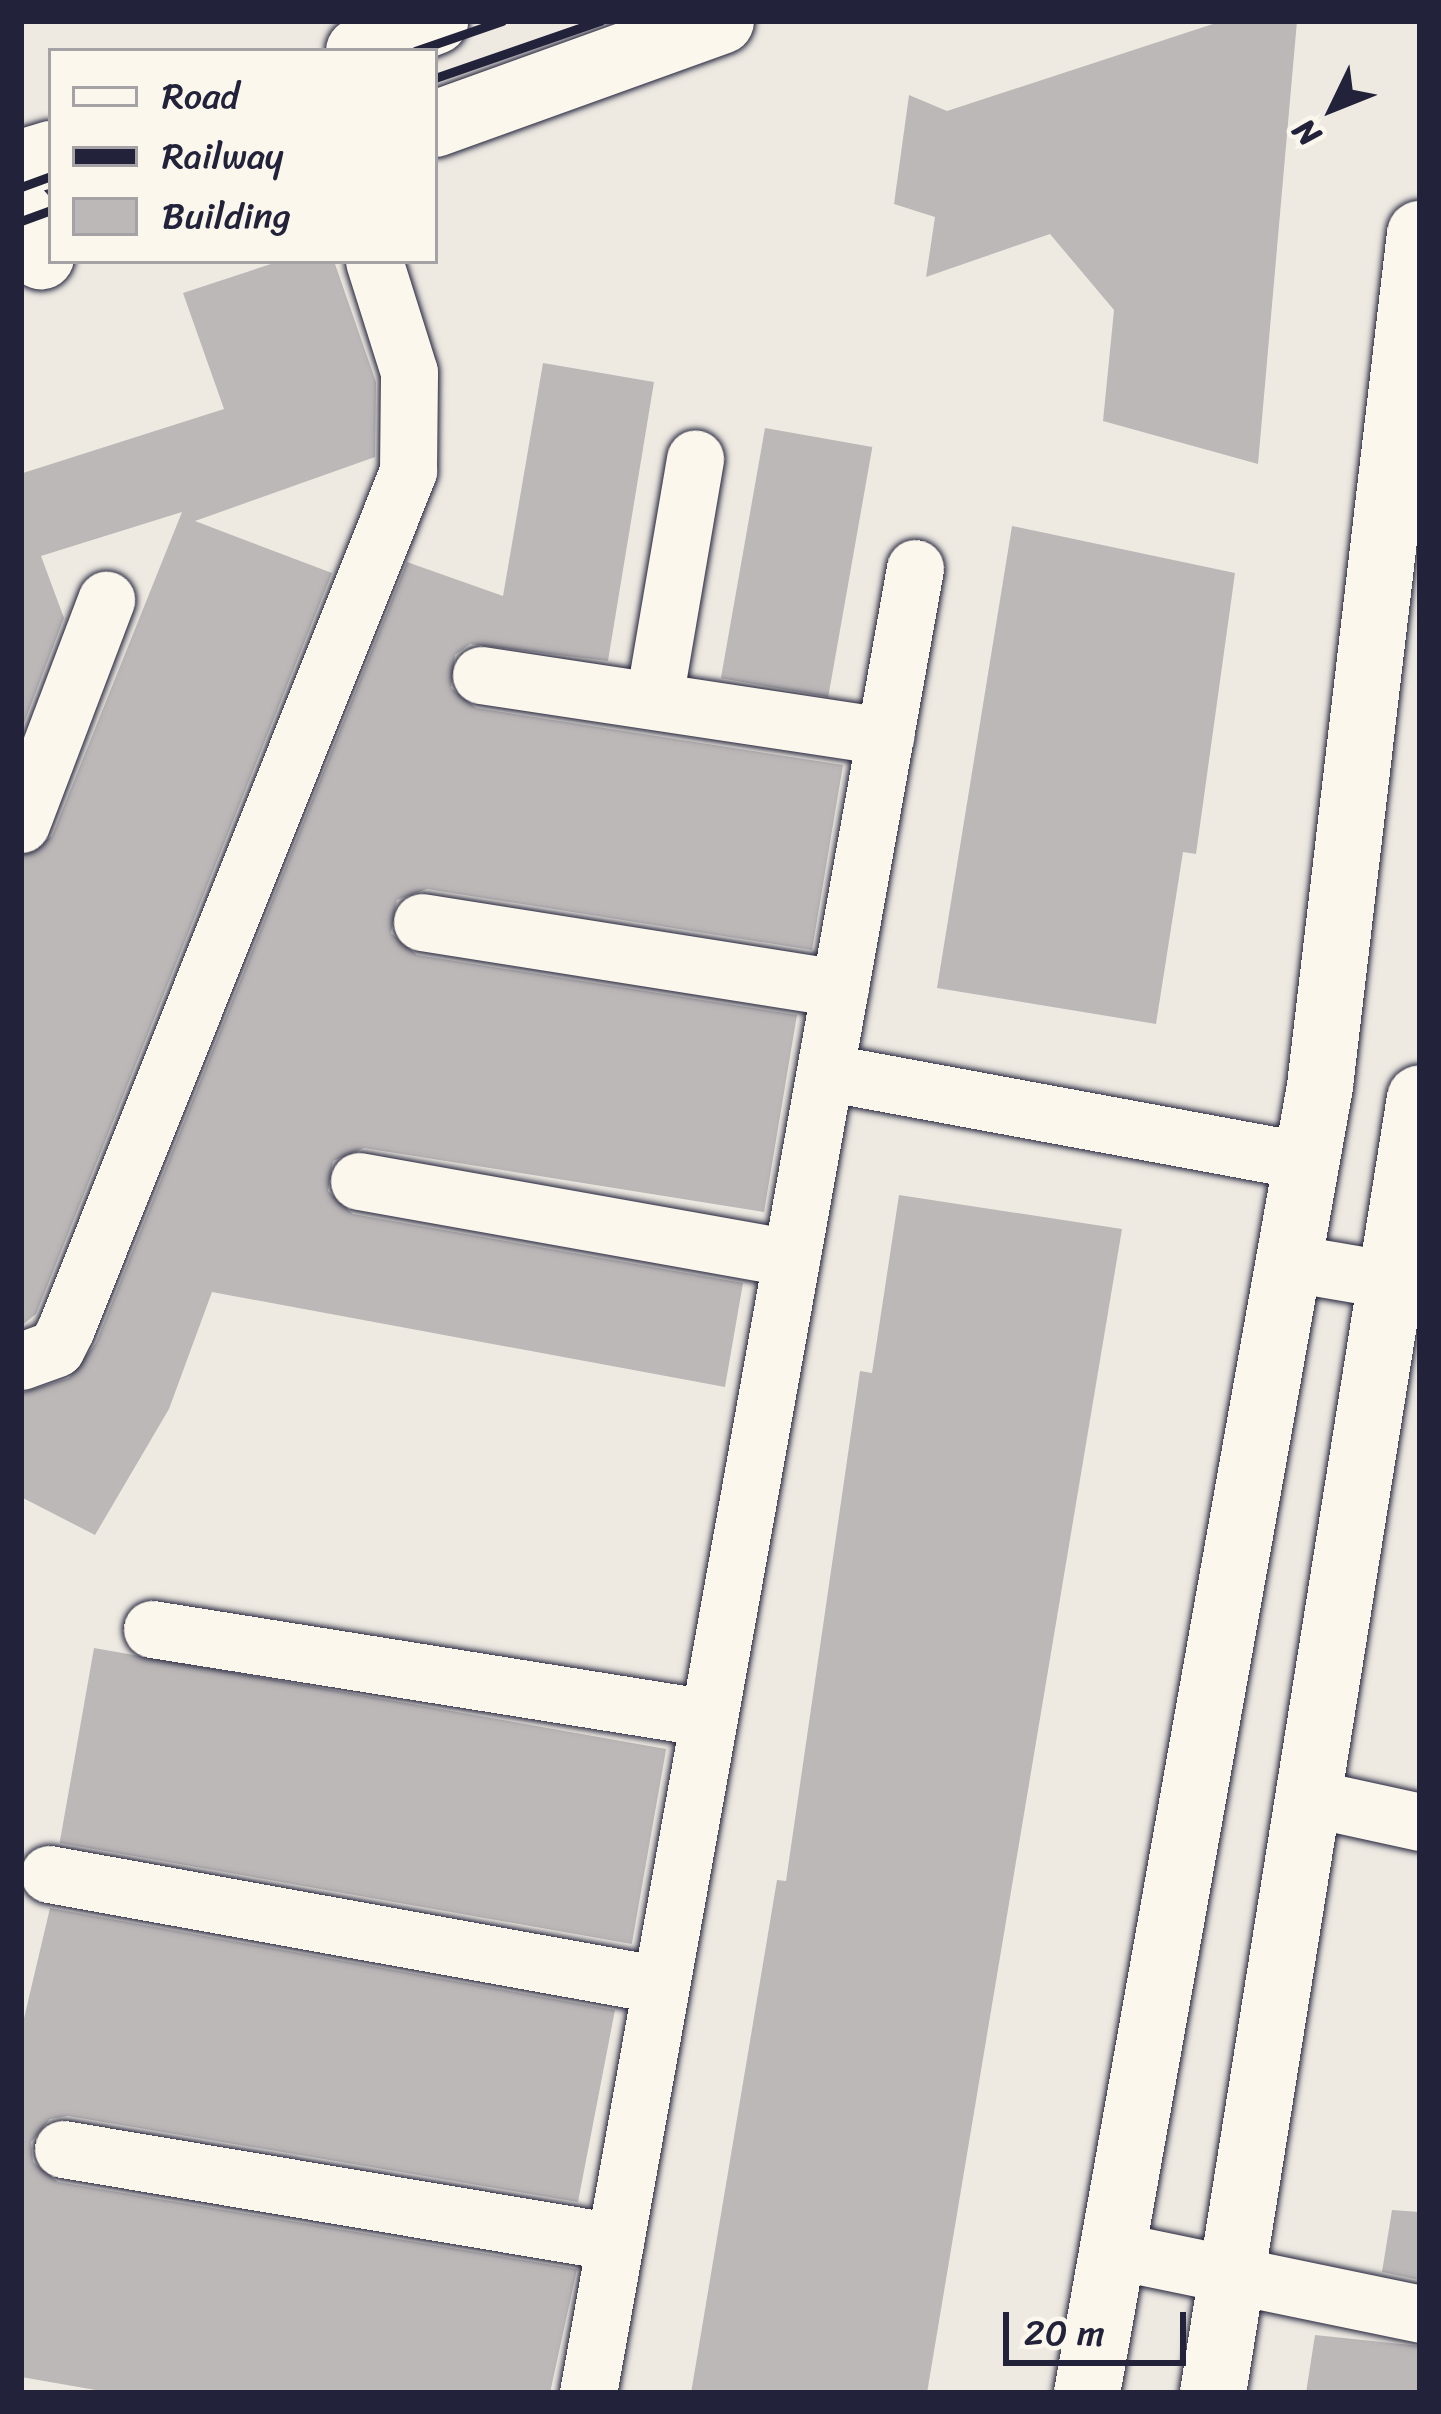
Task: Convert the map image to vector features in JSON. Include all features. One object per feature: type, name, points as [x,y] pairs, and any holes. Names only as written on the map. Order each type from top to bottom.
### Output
[{"type":"street","points":[[367,48],[435,21]]},
{"type":"street","points":[[438,123],[721,21]]},
{"type":"street","points":[[1087,2393],[1291,1263],[1420,234]]},
{"type":"street","points":[[21,1361],[56,1348],[67,1328],[408,471],[409,372],[375,264]]},
{"type":"street","points":[[654,699],[695,458]]},
{"type":"street","points":[[588,2393],[915,568]]},
{"type":"street","points":[[21,824],[106,600]]},
{"type":"street","points":[[481,676],[885,736]]},
{"type":"street","points":[[422,922],[840,988]]},
{"type":"street","points":[[825,1072],[1305,1161]]},
{"type":"street","points":[[1213,2393],[1310,1798],[1408,1282],[1420,1098]]},
{"type":"street","points":[[359,1181],[791,1258]]},
{"type":"street","points":[[1291,1263],[1408,1282]]},
{"type":"street","points":[[152,1629],[708,1718]]},
{"type":"street","points":[[1310,1798],[1420,1822]]},
{"type":"street","points":[[49,1874],[661,1985]]},
{"type":"street","points":[[63,2149],[615,2242]]},
{"type":"street","points":[[1112,2250],[1420,2314]]},
{"type":"building","points":[[1222,21],[1297,21],[1258,464],[1103,421],[1114,310],[1050,234],[926,277],[935,217],[894,204],[909,95],[947,111]]},
{"type":"building","points":[[271,264],[335,264],[376,382],[375,457],[195,521],[332,573],[36,1314],[21,1326],[21,856],[52,836],[182,512],[41,556],[64,618],[21,731],[23,473],[224,409],[183,293]]},
{"type":"building","points":[[543,363],[654,382],[608,661],[470,644],[455,655],[451,688],[476,708],[843,765],[812,950],[427,889],[397,900],[391,933],[417,955],[797,1015],[764,1212],[364,1148],[333,1161],[328,1191],[353,1214],[743,1283],[725,1387],[212,1292],[169,1409],[95,1535],[21,1497],[21,1393],[69,1378],[96,1343],[407,562],[503,596]]},
{"type":"building","points":[[765,428],[872,447],[828,697],[721,678]]},
{"type":"building","points":[[1012,526],[1235,573],[1196,854],[1183,852],[1156,1024],[937,988]]},
{"type":"building","points":[[899,1195],[1122,1229],[927,2393],[691,2393],[777,1880],[786,1881],[860,1371],[872,1373]]},
{"type":"building","points":[[94,1648],[666,1749],[632,1944],[60,1843]]},
{"type":"building","points":[[50,1908],[615,2010],[578,2202],[68,2116],[50,2119],[31,2142],[33,2162],[58,2182],[577,2269],[550,2393],[113,2393],[21,2377],[21,2031]]},
{"type":"building","points":[[1392,2210],[1420,2212],[1420,2280],[1382,2272]]},
{"type":"building","points":[[1315,2335],[1420,2346],[1420,2393],[1306,2393]]},
{"type":"railway","points":[[424,48],[502,21]]},
{"type":"railway","points":[[438,77],[600,21]]},
{"type":"railway","points":[[21,187],[48,177]]},
{"type":"railway","points":[[21,221],[48,211]]}]
